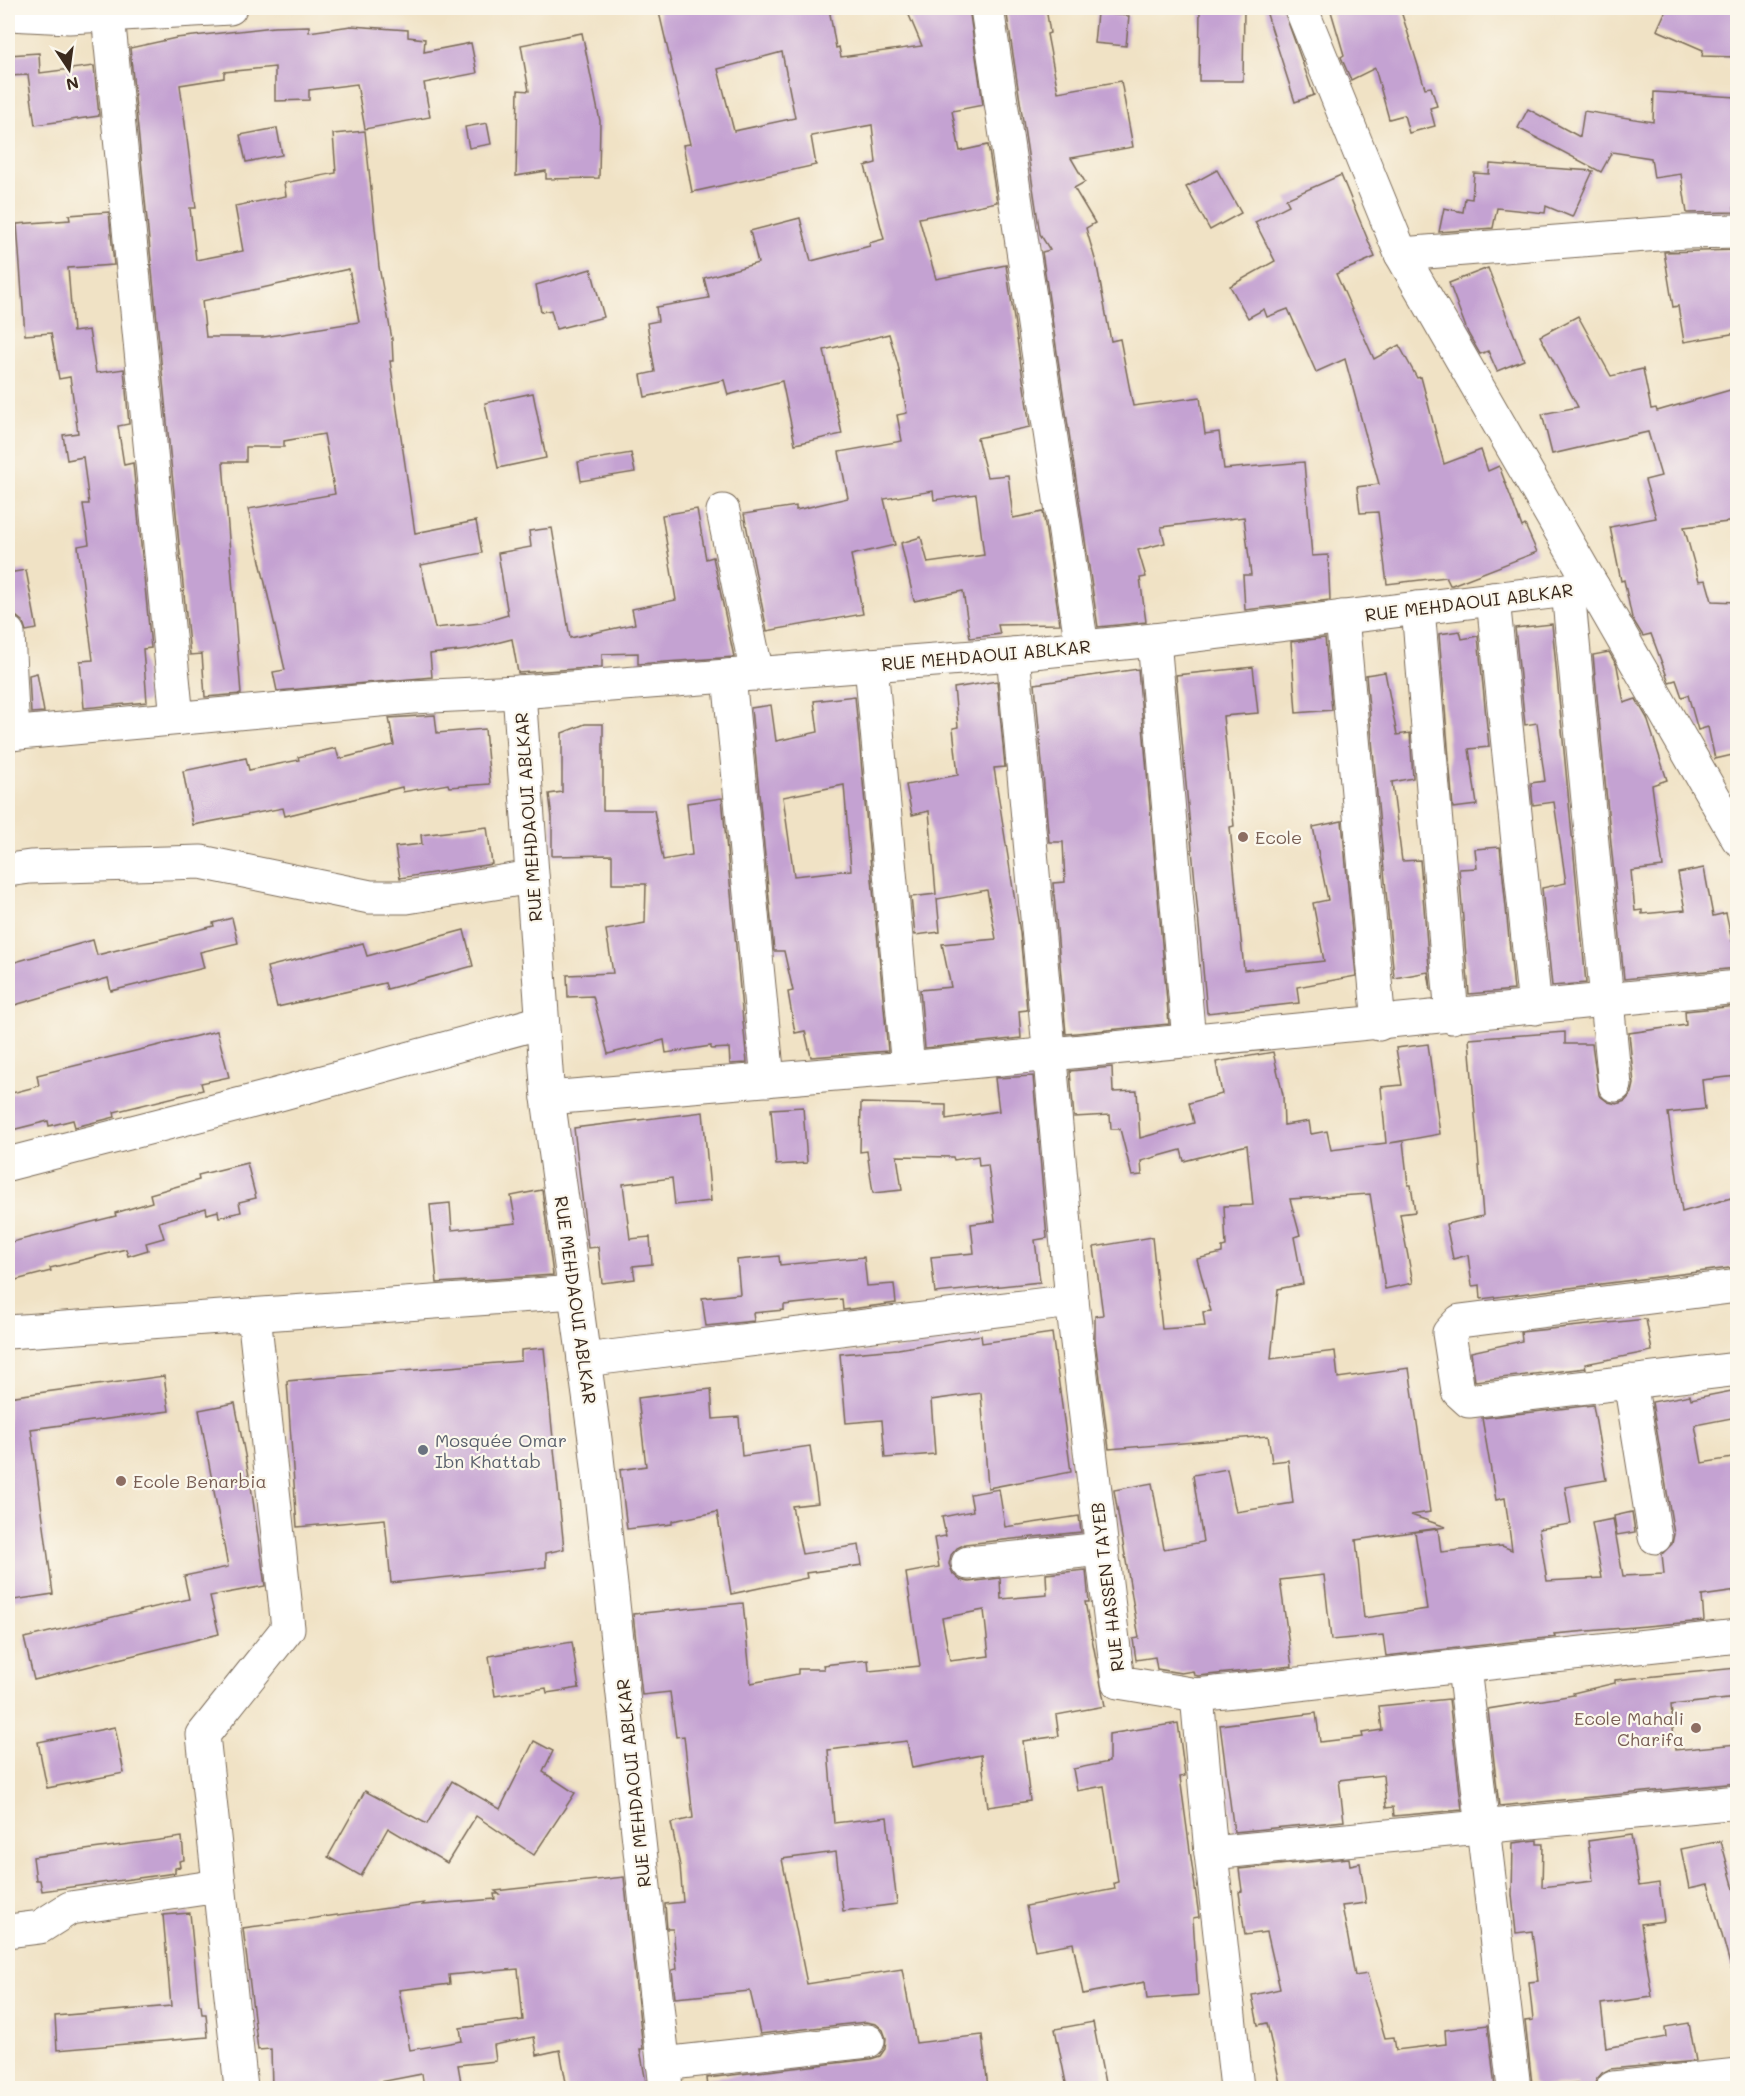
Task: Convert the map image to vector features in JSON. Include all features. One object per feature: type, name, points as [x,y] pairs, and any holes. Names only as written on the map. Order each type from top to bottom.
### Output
[{"type":"street","points":[[8,14],[69,17],[231,8]]},
{"type":"street","points":[[987,8],[1082,647]]},
{"type":"street","points":[[1301,8],[1401,254],[1580,589],[1615,1085]]},
{"type":"street","points":[[108,15],[177,718]]},
{"type":"street","points":[[1401,254],[1685,232],[1737,231]]},
{"type":"street","points":[[723,511],[743,675],[768,1080]]},
{"type":"street","name":"RUE MEHDAOUI ABLKAR","points":[[665,2076],[595,1439],[548,1098],[519,692],[1013,654],[1154,640],[1580,589],[1737,839]]},
{"type":"street","points":[[1493,599],[1535,1008]]},
{"type":"street","points":[[1418,608],[1452,1017]]},
{"type":"street","points":[[1342,617],[1379,1024]]},
{"type":"street","points":[[8,633],[10,734],[412,697],[519,692]]},
{"type":"street","points":[[1154,640],[1189,1041]]},
{"type":"street","name":"RUE HASSEN TAYEB","points":[[1013,654],[1072,1301],[1118,1682],[1197,1695]]},
{"type":"street","points":[[871,664],[908,1068]]},
{"type":"street","points":[[8,870],[30,867],[201,862],[370,897],[407,897],[532,877]]},
{"type":"street","points":[[548,1098],[1050,1055],[1737,987]]},
{"type":"street","points":[[8,1164],[265,1098],[542,1022]]},
{"type":"street","points":[[1737,1286],[1460,1321],[1449,1333],[1458,1391],[1469,1401],[1737,1369]]},
{"type":"street","points":[[8,1332],[575,1292]]},
{"type":"street","points":[[584,1360],[1072,1301]]},
{"type":"street","points":[[241,2088],[203,1735],[288,1628],[254,1315]]},
{"type":"street","points":[[1630,1381],[1655,1537]]},
{"type":"street","points":[[968,1563],[1102,1549]]},
{"type":"street","points":[[1237,2088],[1211,1853],[1197,1695],[1464,1668],[1737,1636]]},
{"type":"street","points":[[1464,1668],[1514,2088]]},
{"type":"street","points":[[1211,1853],[1737,1802]]},
{"type":"street","points":[[8,1931],[40,1927],[70,1908],[219,1886]]},
{"type":"street","points":[[665,2076],[868,2041]]},
{"type":"street","points":[[1613,2088],[1737,2075]]},
{"type":"building","points":[[658,8],[829,8],[836,48],[839,47],[841,57],[922,46],[906,8],[969,8],[983,105],[952,111],[960,151],[988,145],[997,202],[919,218],[936,279],[1006,265],[1030,427],[977,438],[987,477],[1008,475],[1013,518],[1043,512],[1060,624],[998,625],[1000,634],[970,638],[963,591],[914,601],[901,543],[921,537],[928,563],[984,555],[976,494],[934,500],[933,491],[884,499],[895,545],[851,555],[863,614],[767,631],[744,514],[796,506],[796,510],[848,498],[839,452],[902,441],[897,415],[907,413],[898,365],[889,334],[824,350],[842,434],[795,444],[782,381],[728,395],[724,380],[645,397],[641,375],[655,372],[647,323],[658,321],[656,307],[709,298],[704,278],[758,263],[750,231],[800,218],[811,261],[870,246],[869,243],[884,239],[865,166],[876,163],[872,125],[811,136],[816,165],[692,192],[683,145],[690,144]],"holes":[[[782,52],[795,118],[734,131],[718,69]]]},
{"type":"building","points":[[1006,8],[1046,8],[1050,33],[1047,34],[1058,92],[1121,81],[1133,147],[1071,158],[1085,182],[1074,188],[1095,223],[1086,228],[1097,266],[1111,341],[1120,339],[1133,406],[1200,397],[1205,434],[1219,432],[1224,469],[1304,462],[1312,556],[1328,555],[1330,600],[1245,610],[1243,575],[1251,575],[1244,517],[1161,527],[1165,543],[1138,550],[1146,577],[1140,578],[1146,622],[1098,627],[1042,252],[1050,250],[1040,234]]},
{"type":"building","points":[[1200,8],[1244,8],[1243,81],[1199,81]]},
{"type":"building","points":[[1265,8],[1283,8],[1314,95],[1295,102]]},
{"type":"building","points":[[1330,8],[1400,8],[1425,88],[1431,87],[1437,106],[1430,108],[1435,126],[1409,133],[1404,115],[1389,119],[1375,68],[1351,80],[1341,57],[1344,55]]},
{"type":"building","points":[[1667,8],[1737,8],[1737,57],[1702,56],[1703,50],[1657,30]]},
{"type":"building","points":[[1097,13],[1129,16],[1126,46],[1094,43]]},
{"type":"building","points":[[309,26],[309,32],[351,26],[408,30],[408,37],[425,39],[424,52],[471,43],[477,73],[424,83],[430,117],[365,129],[357,84],[309,90],[309,100],[275,101],[275,67],[224,72],[224,78],[180,85],[196,208],[190,208],[196,260],[243,251],[235,206],[286,196],[284,183],[336,173],[333,134],[365,131],[379,267],[392,339],[393,361],[390,361],[415,533],[476,521],[482,553],[421,565],[435,628],[481,623],[508,615],[498,553],[531,547],[529,531],[552,528],[570,638],[635,624],[632,609],[676,600],[662,515],[697,509],[706,559],[713,557],[734,657],[638,664],[638,653],[602,654],[602,667],[518,673],[512,639],[469,650],[430,654],[432,677],[277,691],[273,672],[285,670],[248,509],[335,494],[324,434],[284,441],[284,447],[246,447],[246,462],[223,462],[241,694],[205,697],[202,654],[190,655],[130,48],[176,38],[274,27]],"holes":[[[349,269],[359,322],[264,337],[206,337],[202,301]]]},
{"type":"building","points":[[582,33],[600,121],[599,178],[546,179],[546,171],[516,176],[518,90],[529,91],[521,45]]},
{"type":"building","points":[[39,53],[40,73],[94,66],[99,116],[35,125],[28,75],[8,76],[8,55]]},
{"type":"building","points":[[1654,92],[1737,97],[1737,207],[1734,207],[1735,212],[1687,213],[1681,174],[1654,178],[1651,158],[1612,152],[1601,172],[1518,128],[1528,109],[1580,137],[1584,111],[1653,122]]},
{"type":"building","points":[[487,123],[491,144],[469,148],[465,127]]},
{"type":"building","points":[[277,128],[282,155],[246,162],[240,135]]},
{"type":"building","points":[[1490,164],[1593,171],[1572,217],[1546,206],[1545,213],[1497,208],[1493,228],[1439,232],[1444,208],[1463,212],[1465,198],[1472,199],[1474,173],[1489,174]]},
{"type":"building","points":[[1217,170],[1241,213],[1210,230],[1186,187]]},
{"type":"building","points":[[1341,175],[1375,257],[1336,274],[1374,359],[1399,345],[1417,378],[1421,377],[1444,464],[1481,450],[1488,471],[1499,466],[1522,527],[1525,525],[1537,552],[1452,585],[1446,577],[1387,584],[1378,512],[1360,513],[1357,487],[1379,484],[1345,359],[1316,372],[1288,309],[1267,317],[1264,309],[1248,318],[1230,286],[1275,261],[1255,222],[1289,205],[1286,199]]},
{"type":"building","points":[[109,212],[114,265],[68,268],[73,332],[89,330],[96,373],[124,369],[129,424],[118,426],[124,465],[133,463],[151,648],[143,649],[147,702],[84,708],[80,661],[93,660],[78,546],[89,544],[83,504],[89,504],[83,457],[67,460],[63,435],[78,433],[70,377],[59,379],[51,333],[25,335],[17,224],[70,220],[69,215]]},
{"type":"building","points":[[1737,250],[1737,333],[1684,342],[1678,306],[1673,307],[1664,252]]},
{"type":"building","points":[[1488,268],[1524,360],[1497,371],[1488,351],[1480,354],[1468,333],[1449,283]]},
{"type":"building","points":[[591,269],[604,317],[556,329],[551,310],[541,312],[536,285]]},
{"type":"building","points":[[1578,316],[1611,376],[1643,369],[1651,409],[1656,408],[1657,411],[1737,388],[1737,412],[1732,413],[1737,434],[1737,521],[1684,527],[1699,581],[1706,580],[1712,601],[1737,602],[1737,754],[1715,759],[1708,727],[1698,730],[1688,695],[1682,697],[1676,680],[1669,682],[1651,634],[1643,636],[1632,618],[1624,580],[1621,581],[1610,527],[1656,518],[1645,480],[1661,476],[1648,432],[1552,454],[1542,414],[1578,407],[1540,336]]},
{"type":"building","points":[[533,393],[546,458],[498,468],[485,403]]},
{"type":"building","points":[[631,453],[635,472],[581,481],[578,462]]},
{"type":"building","points":[[26,570],[37,629],[26,631],[23,622],[8,614],[8,573]]},
{"type":"building","points":[[1552,624],[1586,983],[1552,986],[1542,888],[1566,883],[1554,802],[1533,805],[1531,783],[1545,781],[1537,723],[1525,725],[1515,628]]},
{"type":"building","points":[[1460,631],[1462,639],[1478,636],[1489,747],[1469,749],[1477,805],[1453,808],[1439,634]]},
{"type":"building","points":[[1325,638],[1332,710],[1296,713],[1291,642]]},
{"type":"building","points":[[1609,652],[1617,666],[1624,703],[1636,699],[1647,718],[1667,780],[1652,785],[1663,867],[1631,871],[1635,911],[1642,910],[1642,914],[1685,910],[1678,873],[1704,868],[1713,916],[1726,913],[1732,941],[1737,940],[1737,968],[1624,979],[1593,655]]},
{"type":"building","points":[[1253,667],[1258,713],[1223,716],[1234,826],[1230,827],[1244,970],[1324,961],[1313,903],[1328,900],[1313,827],[1342,821],[1356,976],[1297,987],[1299,1003],[1207,1013],[1176,675]]},
{"type":"building","points":[[1138,669],[1169,1024],[1066,1034],[1053,883],[1065,882],[1063,842],[1049,842],[1035,684]]},
{"type":"building","points":[[1385,672],[1397,735],[1410,733],[1413,778],[1392,782],[1402,861],[1420,860],[1431,991],[1428,972],[1394,978],[1366,675]]},
{"type":"building","points":[[37,673],[44,712],[31,713],[29,675]]},
{"type":"building","points":[[997,681],[1005,767],[994,768],[1020,933],[1027,1010],[1019,1011],[1021,1038],[925,1048],[920,990],[951,987],[942,944],[996,939],[987,890],[937,899],[940,932],[915,935],[911,897],[936,894],[929,811],[912,815],[906,785],[958,775],[953,728],[958,727],[954,688]]},
{"type":"building","points":[[855,696],[888,1051],[811,1057],[805,1031],[795,1033],[788,992],[793,991],[784,951],[774,951],[751,708],[771,705],[776,741],[818,732],[814,701]],"holes":[[[844,785],[851,870],[794,876],[783,797]]]},
{"type":"building","points":[[435,715],[437,733],[485,729],[490,784],[449,787],[448,784],[403,792],[402,787],[285,816],[283,808],[193,825],[183,771],[246,758],[249,770],[299,760],[298,757],[336,748],[339,759],[394,745],[389,718]]},
{"type":"building","points":[[585,724],[603,724],[603,810],[654,810],[663,860],[692,855],[687,803],[722,798],[747,1063],[730,1064],[729,1048],[711,1049],[711,1046],[666,1053],[664,1040],[608,1054],[593,996],[568,997],[567,975],[613,973],[606,930],[645,923],[646,884],[612,884],[612,855],[552,856],[552,818],[549,794],[562,792],[562,733]]},
{"type":"building","points":[[487,827],[492,864],[400,878],[395,847],[422,844],[421,835]]},
{"type":"building","points":[[1500,847],[1514,990],[1469,994],[1459,869],[1477,868],[1475,849]]},
{"type":"building","points":[[232,918],[238,943],[200,952],[204,968],[111,991],[108,978],[8,1007],[8,964],[93,940],[97,955],[214,926],[213,923]]},
{"type":"building","points":[[464,930],[473,966],[387,989],[385,983],[277,1007],[267,967],[363,943],[367,956]]},
{"type":"building","points":[[1737,1006],[1737,1076],[1702,1080],[1705,1109],[1668,1113],[1682,1212],[1731,1198],[1737,1222],[1737,1267],[1481,1299],[1480,1285],[1472,1286],[1468,1255],[1453,1259],[1446,1224],[1483,1216],[1469,1039],[1565,1032],[1565,1044],[1592,1044],[1599,1095],[1608,1102],[1617,1104],[1625,1101],[1632,1093],[1634,1084],[1629,1033],[1686,1025],[1685,1011]]},
{"type":"building","points":[[217,1031],[229,1077],[201,1083],[203,1090],[114,1112],[115,1117],[75,1127],[73,1120],[49,1126],[48,1121],[8,1131],[8,1094],[39,1086],[37,1075]]},
{"type":"building","points":[[1428,1044],[1440,1134],[1390,1143],[1403,1141],[1408,1185],[1411,1185],[1415,1212],[1400,1214],[1413,1283],[1385,1289],[1370,1194],[1290,1199],[1300,1235],[1294,1237],[1303,1284],[1278,1289],[1271,1359],[1335,1351],[1338,1378],[1409,1368],[1430,1512],[1411,1515],[1446,1527],[1356,1540],[1364,1618],[1427,1609],[1415,1532],[1438,1529],[1441,1552],[1502,1546],[1512,1550],[1505,1498],[1496,1500],[1482,1418],[1593,1405],[1606,1480],[1565,1487],[1571,1524],[1539,1529],[1547,1581],[1602,1578],[1592,1523],[1613,1519],[1623,1576],[1664,1574],[1662,1554],[1672,1544],[1674,1534],[1652,1402],[1690,1395],[1691,1399],[1737,1390],[1737,1417],[1695,1425],[1702,1463],[1732,1458],[1737,1489],[1737,1591],[1702,1596],[1704,1621],[1554,1634],[1555,1637],[1386,1656],[1383,1635],[1331,1640],[1324,1575],[1280,1580],[1292,1666],[1198,1676],[1194,1675],[1193,1671],[1181,1673],[1157,1669],[1155,1657],[1136,1660],[1133,1639],[1139,1638],[1114,1490],[1152,1483],[1164,1549],[1203,1542],[1193,1475],[1227,1469],[1236,1512],[1293,1503],[1288,1460],[1272,1462],[1268,1436],[1109,1449],[1095,1339],[1095,1316],[1103,1315],[1094,1247],[1152,1237],[1162,1329],[1205,1326],[1203,1312],[1211,1311],[1197,1259],[1222,1253],[1222,1247],[1226,1246],[1224,1206],[1253,1205],[1247,1145],[1184,1161],[1181,1150],[1141,1161],[1142,1175],[1132,1176],[1120,1129],[1111,1129],[1110,1115],[1074,1117],[1070,1071],[1112,1067],[1113,1092],[1137,1091],[1140,1138],[1194,1123],[1189,1103],[1222,1094],[1216,1062],[1273,1052],[1283,1095],[1284,1125],[1309,1121],[1311,1134],[1327,1131],[1331,1150],[1386,1143],[1381,1087],[1402,1085],[1396,1048]]},
{"type":"building","points":[[1033,1076],[1047,1238],[1035,1240],[1040,1282],[935,1293],[931,1257],[974,1253],[971,1224],[995,1221],[988,1165],[979,1166],[978,1156],[954,1160],[953,1157],[897,1156],[902,1190],[873,1193],[867,1151],[860,1152],[861,1103],[946,1105],[946,1119],[999,1111],[995,1078]]},
{"type":"building","points":[[803,1107],[807,1163],[776,1165],[771,1109]]},
{"type":"building","points":[[703,1112],[711,1201],[675,1205],[672,1178],[623,1184],[630,1239],[650,1237],[652,1264],[633,1266],[635,1279],[602,1283],[598,1247],[588,1248],[574,1128]]},
{"type":"building","points":[[247,1163],[256,1198],[239,1202],[241,1212],[219,1217],[218,1211],[207,1214],[206,1208],[159,1222],[164,1238],[146,1243],[148,1250],[128,1256],[126,1249],[50,1268],[51,1271],[8,1282],[8,1243],[116,1216],[115,1213],[152,1202],[150,1194],[199,1180],[198,1175]]},
{"type":"building","points":[[542,1190],[553,1275],[437,1283],[430,1205],[450,1203],[452,1230],[516,1223],[511,1196]]},
{"type":"building","points":[[779,1256],[780,1265],[864,1257],[867,1286],[894,1284],[896,1303],[843,1310],[842,1299],[784,1305],[784,1310],[753,1313],[754,1321],[706,1326],[702,1298],[740,1294],[737,1260]]},
{"type":"building","points":[[1646,1319],[1652,1351],[1585,1364],[1586,1368],[1475,1381],[1471,1352],[1522,1341],[1521,1332]]},
{"type":"building","points":[[1052,1333],[1071,1472],[988,1488],[981,1393],[931,1400],[935,1454],[885,1458],[882,1420],[846,1423],[840,1354],[898,1349],[981,1335],[982,1343]]},
{"type":"building","name":"Mosquée Omar Ibn Khattab","points":[[544,1348],[564,1549],[546,1553],[546,1567],[391,1583],[385,1519],[297,1527],[287,1381],[521,1361],[521,1350]]},
{"type":"building","points":[[164,1376],[169,1411],[31,1429],[53,1594],[14,1600],[8,1550],[8,1397]]},
{"type":"building","points":[[711,1389],[713,1419],[739,1417],[742,1456],[810,1446],[818,1503],[792,1506],[802,1554],[859,1545],[862,1565],[806,1573],[807,1578],[731,1594],[717,1512],[672,1521],[672,1524],[627,1529],[620,1470],[646,1466],[638,1398]]},
{"type":"building","points":[[235,1403],[251,1486],[265,1586],[210,1596],[219,1634],[34,1680],[24,1638],[189,1599],[184,1576],[228,1567],[199,1410]]},
{"type":"building","points":[[999,1489],[1005,1527],[1079,1516],[1081,1532],[965,1544],[951,1555],[949,1564],[953,1574],[960,1580],[969,1582],[1000,1578],[1001,1599],[1047,1595],[1046,1574],[1086,1570],[1089,1602],[1085,1602],[1105,1706],[1056,1715],[1059,1736],[1023,1741],[1030,1801],[988,1807],[981,1755],[912,1768],[907,1741],[828,1750],[834,1823],[887,1817],[897,1904],[843,1911],[836,1852],[782,1859],[807,1984],[902,1969],[916,2043],[982,2035],[988,2088],[708,2088],[707,2078],[871,2059],[880,2056],[885,2049],[886,2038],[883,2030],[876,2024],[866,2022],[760,2034],[750,1991],[675,1998],[672,1970],[677,1969],[673,1929],[667,1929],[665,1904],[683,1902],[680,1866],[671,1823],[693,1818],[684,1736],[676,1737],[670,1692],[642,1695],[633,1614],[743,1603],[751,1683],[798,1674],[798,1669],[824,1669],[823,1665],[868,1660],[869,1671],[920,1666],[906,1573],[939,1567],[934,1538],[946,1536],[942,1517],[973,1511],[970,1494]],"holes":[[[984,1610],[989,1656],[950,1661],[942,1618]]]},
{"type":"building","points":[[1632,1512],[1635,1532],[1617,1535],[1614,1516]]},
{"type":"building","points":[[572,1642],[579,1688],[547,1693],[546,1688],[495,1696],[489,1656]]},
{"type":"building","points":[[1737,1668],[1737,1698],[1671,1705],[1675,1750],[1737,1744],[1737,1783],[1499,1806],[1488,1709],[1574,1695],[1573,1693],[1615,1683],[1615,1680]]},
{"type":"building","points":[[1449,1699],[1462,1810],[1394,1816],[1393,1807],[1386,1808],[1383,1775],[1339,1780],[1344,1821],[1234,1832],[1220,1725],[1316,1713],[1320,1742],[1363,1737],[1362,1733],[1382,1730],[1379,1706]]},
{"type":"building","points":[[1178,1723],[1185,1776],[1180,1777],[1199,1917],[1193,1918],[1198,1995],[1147,1999],[1145,1982],[1083,1994],[1073,1943],[1035,1950],[1026,1906],[1115,1889],[1114,1883],[1118,1882],[1104,1786],[1077,1791],[1073,1769],[1109,1762],[1109,1734]]},
{"type":"building","points":[[115,1727],[124,1773],[47,1788],[38,1742]]},
{"type":"building","points":[[534,1741],[553,1751],[543,1772],[575,1793],[534,1855],[476,1816],[447,1863],[388,1828],[361,1876],[328,1857],[365,1791],[427,1824],[452,1781],[500,1809]]},
{"type":"building","points":[[1631,1835],[1639,1886],[1659,1883],[1664,1921],[1641,1924],[1652,1997],[1601,2004],[1606,2048],[1666,2037],[1665,2027],[1689,2023],[1696,2061],[1610,2069],[1596,2080],[1594,2088],[1577,2088],[1577,2084],[1535,2088],[1535,2084],[1532,2084],[1525,2021],[1533,2020],[1529,1982],[1538,1981],[1532,1931],[1516,1933],[1512,1895],[1513,1843],[1537,1840],[1537,1844],[1543,1844],[1542,1887],[1593,1881],[1588,1841]]},
{"type":"building","points":[[182,1837],[184,1860],[179,1861],[180,1867],[175,1868],[175,1873],[42,1891],[40,1880],[36,1880],[33,1857]]},
{"type":"building","points":[[1721,1841],[1737,1900],[1737,1967],[1731,1968],[1708,1884],[1689,1888],[1681,1849]]},
{"type":"building","points":[[1349,1858],[1350,1865],[1360,1863],[1366,1903],[1342,1906],[1355,1976],[1367,1974],[1385,2038],[1394,2037],[1396,2050],[1446,2044],[1445,2030],[1488,2025],[1495,2088],[1281,2088],[1267,2023],[1258,2025],[1252,1995],[1280,1989],[1267,1932],[1245,1935],[1239,1892],[1242,1891],[1239,1869]]},
{"type":"building","points":[[624,1877],[643,2049],[640,2049],[647,2088],[567,2088],[560,2050],[537,2055],[534,2037],[494,2045],[496,2061],[458,2065],[462,2088],[424,2088],[422,2074],[380,2082],[380,2088],[272,2088],[271,2049],[258,2050],[243,1928],[424,1903],[422,1905],[495,1899],[494,1894],[499,1894],[495,1891]],"holes":[[[518,1969],[523,2020],[460,2028],[462,2041],[410,2050],[399,1990],[450,1984],[449,1975]]]},
{"type":"building","points":[[190,1913],[199,2005],[201,2005],[202,2014],[206,2014],[208,2037],[57,2050],[55,2016],[171,2006],[163,1915]]},
{"type":"building","points":[[1093,2022],[1106,2088],[1067,2088],[1055,2029]]},
{"type":"place","name":"Ecole","points":[[1243,837]]},
{"type":"place","name":"Mosquée Omar Ibn Khattab","points":[[423,1450]]},
{"type":"place","name":"Ecole Benarbia","points":[[121,1481]]},
{"type":"place","name":"Ecole Mahali Charifa","points":[[1696,1728]]}]
